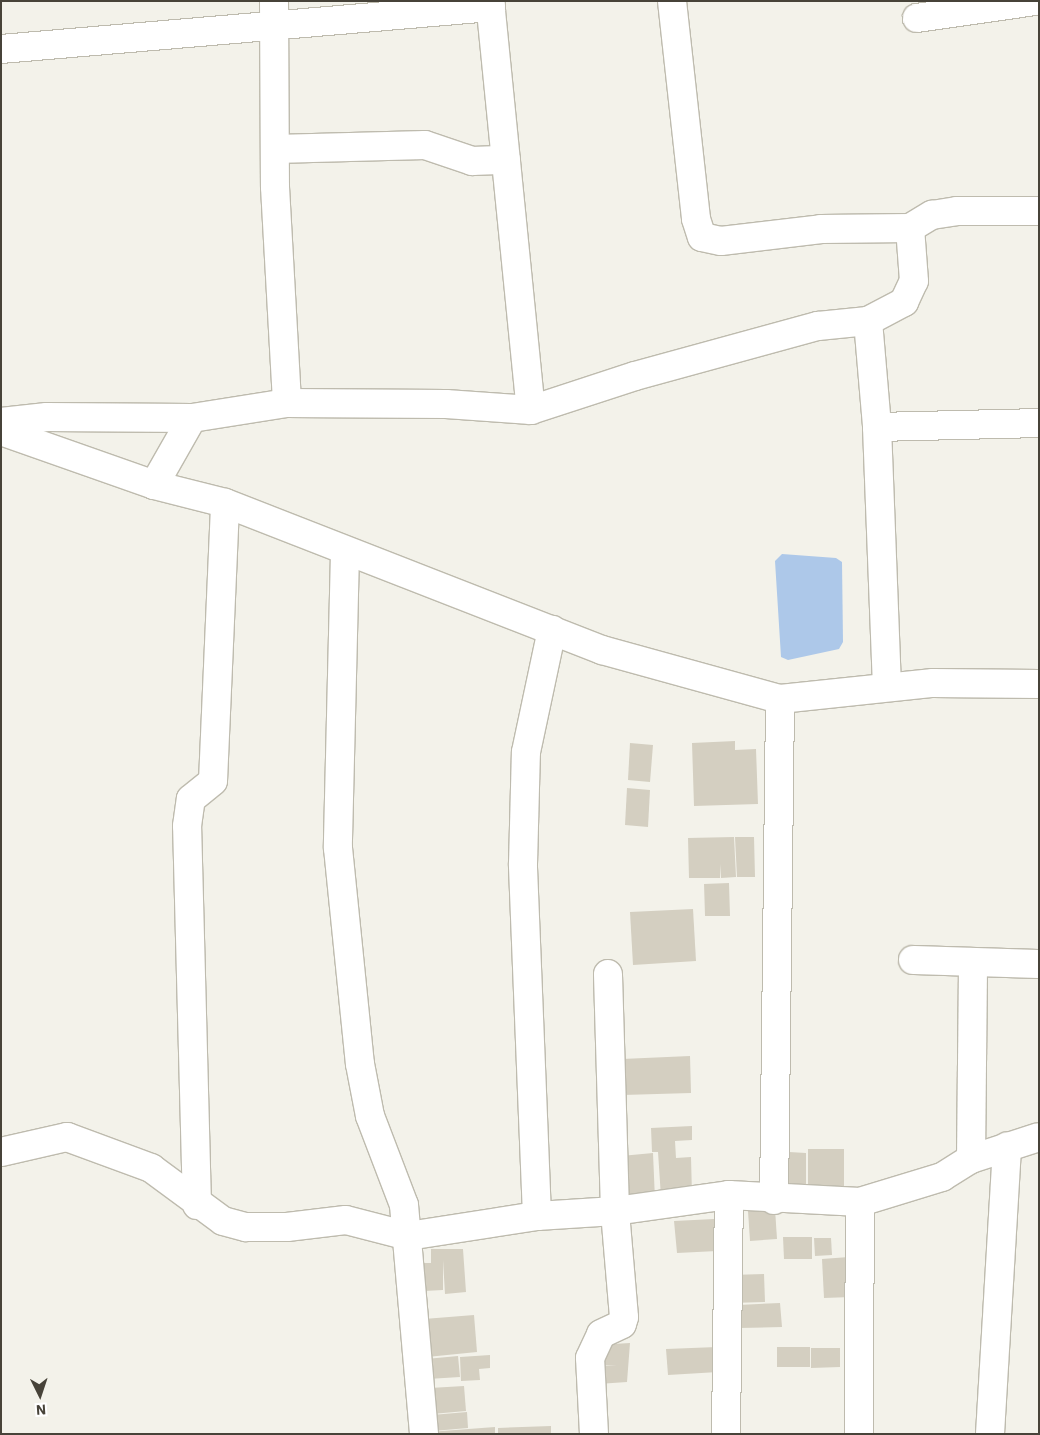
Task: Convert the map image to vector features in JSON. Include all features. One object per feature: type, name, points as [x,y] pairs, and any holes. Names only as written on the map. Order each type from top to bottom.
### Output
[{"type":"street","points":[[274,1],[275,149],[287,403]]},
{"type":"street","points":[[672,1],[696,219],[702,237],[721,241],[821,230],[910,228],[932,215],[957,211],[1039,211]]},
{"type":"street","points":[[917,18],[1035,1]]},
{"type":"street","points":[[1,49],[274,28],[491,4],[531,410]]},
{"type":"street","points":[[275,149],[425,145],[472,160],[506,160]]},
{"type":"street","points":[[1,422],[47,417],[192,418],[287,403],[446,404],[531,410],[626,379],[818,326],[868,321],[904,302],[914,281],[910,228]]},
{"type":"street","points":[[868,321],[877,427],[888,687]]},
{"type":"street","points":[[154,485],[192,418]]},
{"type":"street","points":[[877,427],[1039,423]]},
{"type":"street","points":[[1,431],[154,485],[225,504],[346,553],[516,614],[602,650],[780,699],[933,683],[1039,684]]},
{"type":"street","points":[[197,1205],[187,826],[191,799],[213,781],[225,504]]},
{"type":"street","points":[[346,553],[338,848],[360,1064],[370,1116],[404,1205],[424,1434]]},
{"type":"street","points":[[538,1216],[523,864],[526,752],[552,630]]},
{"type":"street","points":[[774,1200],[780,699]]},
{"type":"street","points":[[913,960],[1039,964]]},
{"type":"street","points":[[971,1159],[973,962]]},
{"type":"street","points":[[594,1434],[590,1358],[601,1334],[622,1324],[624,1317],[615,1211],[608,974]]},
{"type":"street","points":[[1,1152],[67,1137],[151,1168],[197,1205],[223,1221],[246,1227],[346,1220],[408,1236],[538,1216],[615,1211],[729,1195],[774,1200],[860,1202],[942,1177],[971,1159],[1039,1137]]},
{"type":"street","points":[[990,1434],[1007,1147]]},
{"type":"street","points":[[726,1434],[729,1195]]},
{"type":"street","points":[[859,1434],[860,1202]]},
{"type":"water","points":[[782,554],[836,558],[842,562],[843,642],[839,649],[788,660],[781,657],[775,561]]},
{"type":"building","points":[[735,741],[735,750],[756,749],[758,804],[694,806],[692,743]]},
{"type":"building","points":[[630,743],[653,745],[650,782],[628,780]]},
{"type":"building","points":[[627,788],[650,790],[648,827],[625,825]]},
{"type":"building","points":[[734,837],[736,877],[721,878],[720,864],[720,878],[689,878],[688,838]]},
{"type":"building","points":[[735,837],[754,837],[755,877],[737,877]]},
{"type":"building","points":[[729,883],[730,916],[705,916],[704,884]]},
{"type":"building","points":[[693,909],[696,961],[633,965],[630,912]]},
{"type":"building","points":[[690,1056],[691,1093],[623,1095],[622,1059]]},
{"type":"building","points":[[692,1126],[692,1140],[675,1141],[676,1158],[691,1157],[692,1195],[661,1197],[658,1152],[652,1152],[651,1128]]},
{"type":"building","points":[[808,1149],[844,1149],[844,1195],[808,1195]]},
{"type":"building","points":[[789,1152],[806,1153],[806,1194],[789,1194]]},
{"type":"building","points":[[653,1153],[655,1200],[624,1203],[621,1156]]},
{"type":"building","points":[[775,1209],[777,1239],[750,1241],[748,1211]]},
{"type":"building","points":[[714,1219],[717,1251],[677,1253],[674,1221]]},
{"type":"building","points":[[783,1237],[812,1237],[812,1259],[784,1259]]},
{"type":"building","points":[[814,1238],[831,1238],[832,1255],[815,1256]]},
{"type":"building","points":[[431,1249],[463,1249],[466,1292],[445,1294],[443,1260],[443,1290],[424,1291],[423,1263],[431,1263]]},
{"type":"building","points":[[849,1257],[851,1297],[824,1298],[822,1259]]},
{"type":"building","points":[[764,1274],[765,1302],[732,1303],[731,1275]]},
{"type":"building","points":[[780,1303],[782,1327],[739,1328],[738,1305]]},
{"type":"building","points":[[474,1315],[477,1352],[427,1357],[424,1319]]},
{"type":"building","points":[[630,1343],[627,1382],[598,1384],[597,1366],[617,1365],[598,1365],[597,1345]]},
{"type":"building","points":[[717,1347],[718,1372],[668,1375],[666,1349]]},
{"type":"building","points":[[777,1347],[810,1347],[810,1367],[777,1367]]},
{"type":"building","points":[[811,1348],[840,1348],[840,1367],[811,1368]]},
{"type":"building","points":[[490,1355],[490,1368],[479,1369],[480,1380],[461,1381],[460,1357]]},
{"type":"building","points":[[458,1356],[460,1377],[428,1379],[426,1359]]},
{"type":"building","points":[[464,1386],[466,1411],[432,1414],[430,1388]]},
{"type":"building","points":[[467,1412],[468,1428],[433,1431],[432,1415]]},
{"type":"building","points":[[551,1426],[551,1434],[498,1434],[498,1428]]},
{"type":"building","points":[[495,1427],[495,1434],[429,1434],[429,1432]]}]
